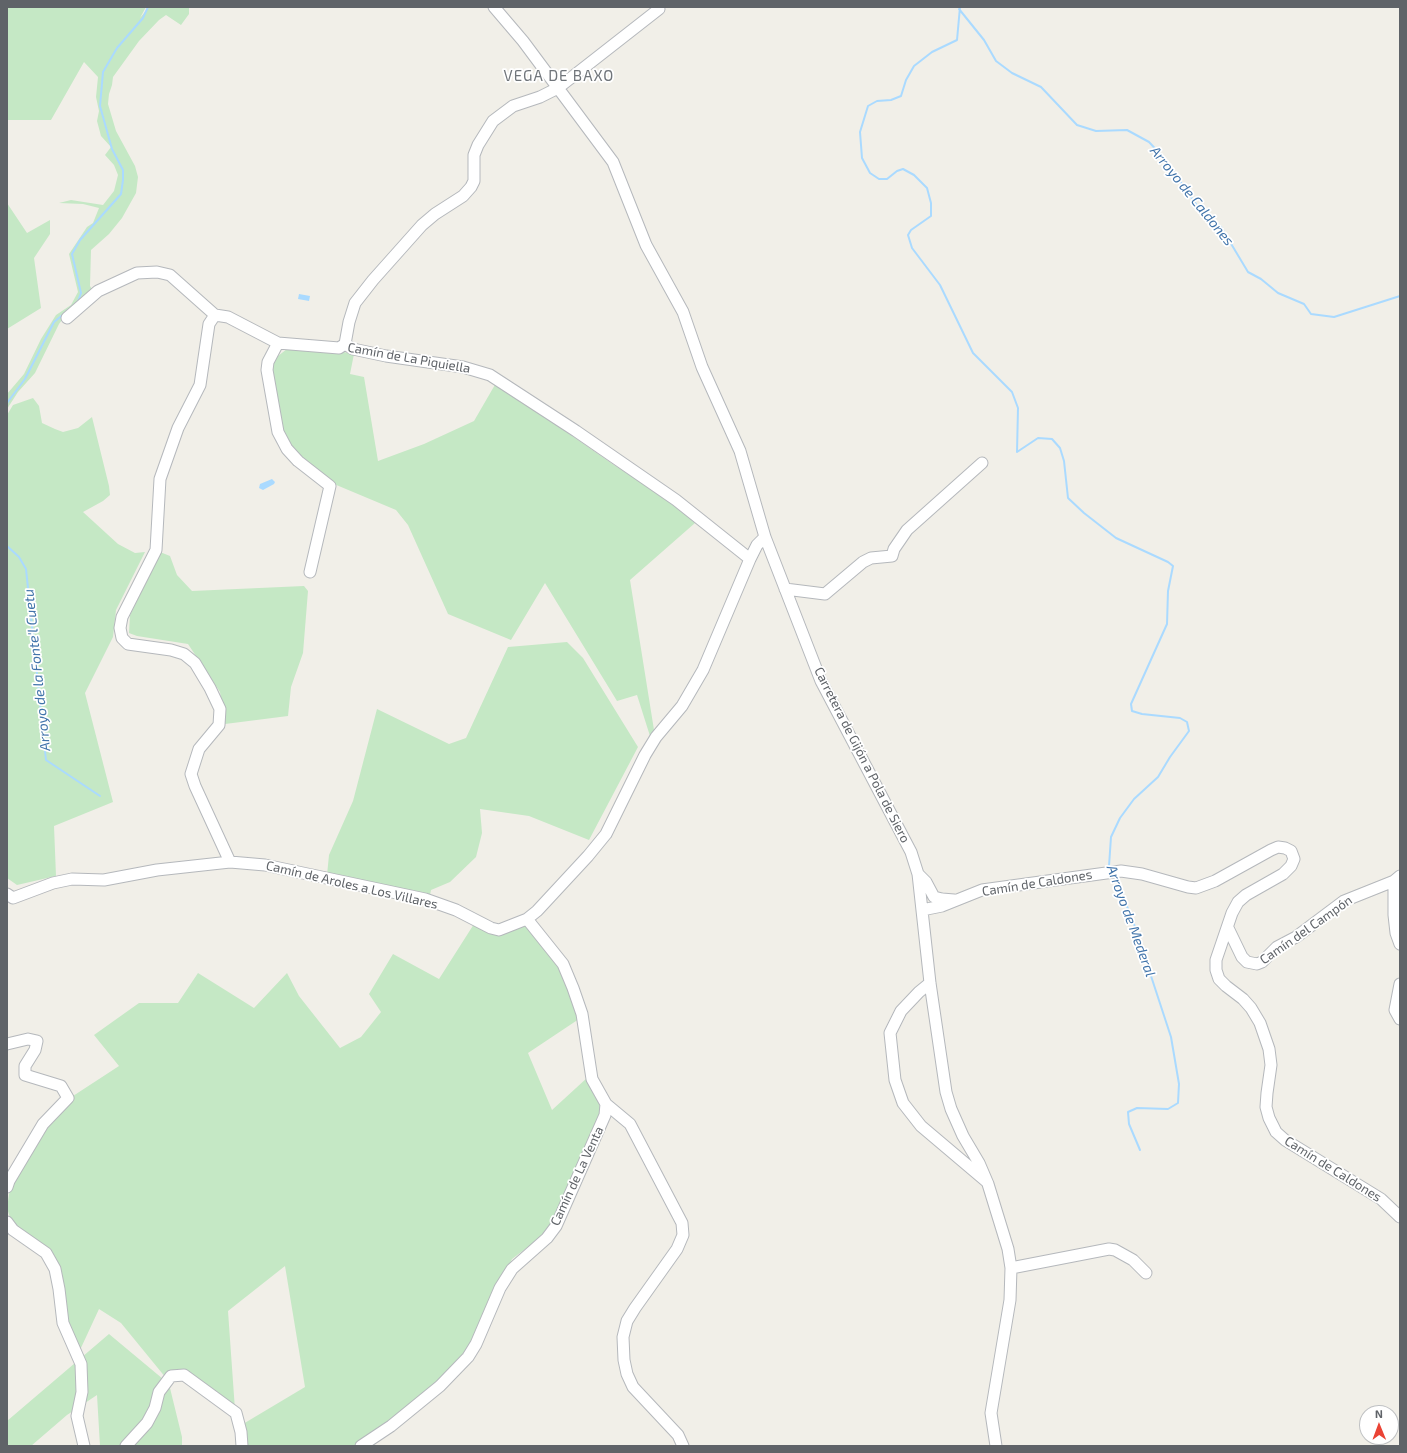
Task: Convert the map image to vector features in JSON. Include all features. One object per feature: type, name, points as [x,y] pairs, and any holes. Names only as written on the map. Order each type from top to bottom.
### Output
[{"type":"street","name":"Carretera de Gijón a Pola de Siero","points":[[494,7],[523,41],[613,162],[646,245],[683,312],[702,367],[740,451],[765,537],[821,681],[911,852],[918,874],[930,983],[941,1059],[951,1109],[988,1184],[1008,1250],[1011,1268],[1010,1300],[991,1414],[996,1446]]},
{"type":"street","points":[[346,344],[349,322],[355,303],[373,280],[422,225],[435,214],[463,196],[471,187],[474,181],[474,155],[478,145],[493,121],[513,106],[540,97],[558,88],[659,9]]},
{"type":"street","name":"Camín de La Piquiella","points":[[67,318],[98,291],[137,273],[157,272],[170,275],[215,315],[228,317],[278,343],[339,348],[346,344],[353,349],[463,367],[490,375],[576,431],[676,500],[750,559]]},
{"type":"street","points":[[215,315],[208,324],[200,385],[178,428],[160,479],[156,550],[122,617],[120,628],[122,638],[128,644],[171,650],[184,654],[195,663],[214,695],[220,709],[219,725],[199,749],[191,774],[195,786],[230,862]]},
{"type":"street","points":[[278,343],[268,362],[267,370],[278,432],[287,449],[298,461],[330,486],[310,572]]},
{"type":"street","points":[[785,589],[825,594],[863,562],[871,558],[892,556],[894,549],[907,530],[982,463]]},
{"type":"street","name":"Camín de Aroles a Los Villares","points":[[7,894],[13,898],[53,883],[72,878],[104,880],[157,870],[230,862],[265,864],[425,898],[456,910],[491,928],[499,930],[528,919],[583,861],[606,834],[645,755],[656,737],[682,706],[703,670],[750,559],[757,545],[765,537]]},
{"type":"street","name":"Camín de Caldones","points":[[922,906],[942,906],[982,890],[1121,871],[1137,872],[1196,888],[1215,881],[1278,847],[1291,851],[1294,859],[1291,866],[1283,874],[1246,895],[1238,902],[1232,913],[1216,960],[1216,970],[1219,979],[1243,999],[1251,1008],[1260,1023],[1271,1065],[1266,1107],[1269,1118],[1276,1132],[1284,1140],[1381,1199],[1400,1216]]},
{"type":"street","points":[[918,874],[926,882],[934,896],[922,906]]},
{"type":"street","points":[[1397,878],[1394,915],[1396,932],[1400,944]]},
{"type":"street","name":"Camín del Campón","points":[[1228,928],[1242,957],[1247,962],[1257,964],[1262,962],[1277,946],[1296,936],[1351,897],[1397,878]]},
{"type":"street","name":"Camín de Caldones","points":[[934,896],[942,899],[957,900]]},
{"type":"street","points":[[528,919],[563,964],[582,1014],[592,1079],[606,1104],[630,1124],[682,1223],[683,1235],[677,1249],[634,1308],[627,1321],[623,1336],[624,1360],[627,1374],[633,1387],[678,1435],[683,1446]]},
{"type":"street","points":[[930,983],[918,992],[900,1011],[890,1033],[895,1080],[903,1103],[921,1126],[988,1184]]},
{"type":"street","points":[[1400,984],[1395,1010],[1400,1019]]},
{"type":"street","points":[[7,1044],[28,1039],[37,1041],[35,1050],[25,1066],[25,1075],[61,1086],[68,1098],[43,1124],[9,1181],[7,1187]]},
{"type":"street","name":"Camín de La Venta","points":[[361,1446],[391,1426],[440,1386],[468,1357],[476,1344],[500,1288],[512,1269],[546,1238],[556,1226],[605,1115],[606,1104]]},
{"type":"street","points":[[7,1222],[13,1230],[46,1252],[55,1269],[63,1323],[81,1364],[82,1392],[78,1416],[84,1446]]},
{"type":"street","points":[[1011,1268],[1108,1249],[1115,1250],[1133,1260],[1146,1273]]},
{"type":"street","points":[[126,1446],[147,1423],[155,1408],[158,1392],[171,1376],[184,1375],[236,1413],[241,1432],[242,1446]]},
{"type":"green space","points":[[7,7],[146,7],[140,18],[149,7],[189,7],[189,14],[181,25],[166,15],[159,20],[139,41],[113,77],[108,104],[116,131],[135,166],[138,177],[136,193],[122,218],[109,234],[91,250],[90,286],[97,298],[67,313],[59,324],[35,373],[18,392],[7,409],[7,394],[24,374],[41,339],[56,315],[71,305],[78,292],[69,254],[87,227],[93,223],[99,208],[83,204],[59,203],[71,200],[103,205],[114,191],[118,175],[114,165],[105,155],[111,147],[101,136],[97,121],[99,111],[96,97],[98,77],[84,62],[51,120],[7,120]]},
{"type":"green space","points":[[7,203],[27,233],[50,220],[50,234],[34,258],[41,308],[7,329]]},
{"type":"green space","points":[[322,348],[354,354],[350,374],[364,377],[378,461],[424,444],[474,421],[496,383],[614,465],[669,500],[695,523],[630,580],[654,730],[650,736],[637,695],[617,701],[545,583],[511,640],[448,614],[408,525],[396,510],[334,484],[292,448],[286,439],[281,424],[271,368],[278,356],[287,349]]},
{"type":"green space","points":[[33,398],[39,406],[42,423],[63,432],[78,428],[92,417],[110,495],[103,501],[83,512],[118,544],[135,553],[145,552],[116,610],[113,637],[85,693],[113,802],[54,826],[56,876],[17,885],[7,878],[7,415],[13,405]]},
{"type":"green space","points":[[160,552],[170,556],[177,575],[192,591],[304,586],[308,591],[303,653],[291,687],[288,716],[225,724],[220,692],[188,644],[137,636],[129,633],[130,615]]},
{"type":"green space","points":[[567,642],[583,658],[638,747],[589,840],[529,816],[480,809],[482,833],[476,857],[450,882],[431,890],[430,895],[327,875],[329,855],[353,801],[377,709],[449,744],[466,738],[508,647]]},
{"type":"green space","points":[[474,924],[499,934],[526,925],[560,967],[579,1019],[528,1053],[552,1110],[588,1077],[599,1103],[601,1113],[554,1223],[545,1234],[512,1259],[466,1354],[434,1386],[391,1422],[353,1446],[247,1446],[243,1424],[305,1387],[285,1266],[228,1311],[235,1410],[188,1372],[166,1378],[121,1323],[99,1309],[80,1350],[66,1321],[63,1290],[36,1242],[11,1221],[7,1208],[10,1188],[39,1135],[73,1096],[119,1066],[94,1035],[139,1003],[178,1003],[198,973],[254,1008],[287,973],[299,996],[340,1048],[361,1037],[381,1012],[369,994],[393,954],[439,979]]},
{"type":"green space","points":[[109,1334],[169,1384],[182,1437],[182,1446],[100,1446],[97,1395],[67,1415],[31,1446],[7,1446],[7,1421]]},
{"type":"water","points":[[299,294],[310,296],[309,301],[298,299]]},
{"type":"water","points":[[272,479],[275,482],[274,484],[263,490],[259,488],[260,484]]},
{"type":"waterway","points":[[77,304],[81,293],[72,254],[80,240],[121,194],[123,180],[123,170],[112,149],[100,106],[103,72],[117,48],[143,18],[148,7]]},
{"type":"waterway","points":[[182,7],[191,7]]},
{"type":"waterway","name":"Arroyo de Mederal","points":[[960,7],[957,40],[932,52],[914,66],[906,80],[901,96],[891,100],[877,101],[868,106],[860,132],[862,158],[870,173],[879,179],[887,179],[897,171],[903,169],[914,175],[927,188],[931,203],[931,216],[911,230],[908,235],[912,248],[940,285],[973,353],[1012,392],[1018,408],[1017,452],[1038,438],[1052,439],[1060,448],[1064,461],[1068,498],[1084,513],[1116,538],[1168,562],[1173,566],[1168,591],[1167,624],[1131,704],[1132,711],[1142,714],[1180,718],[1187,722],[1189,731],[1170,757],[1158,777],[1134,799],[1120,818],[1111,837],[1110,868]]},
{"type":"waterway","name":"Arroyo de Caldones","points":[[959,9],[984,40],[996,61],[1012,73],[1041,87],[1077,125],[1096,131],[1127,130],[1149,142],[1164,158],[1198,207],[1221,227],[1248,272],[1261,279],[1278,293],[1304,304],[1311,314],[1334,317],[1400,296]]},
{"type":"waterway","points":[[7,403],[25,379],[54,322],[65,313]]},
{"type":"waterway","name":"Arroyo de la Fonte'l Cuetu","points":[[7,546],[19,557],[26,569],[46,760],[100,796]]},
{"type":"waterway","name":"Arroyo de Mederal","points":[[1114,875],[1133,921],[1171,1037],[1179,1084],[1178,1103],[1168,1109],[1137,1108],[1128,1112],[1129,1124],[1140,1150]]},
{"type":"district","name":"VEGA DE BAXO","points":[[559,76]]}]
